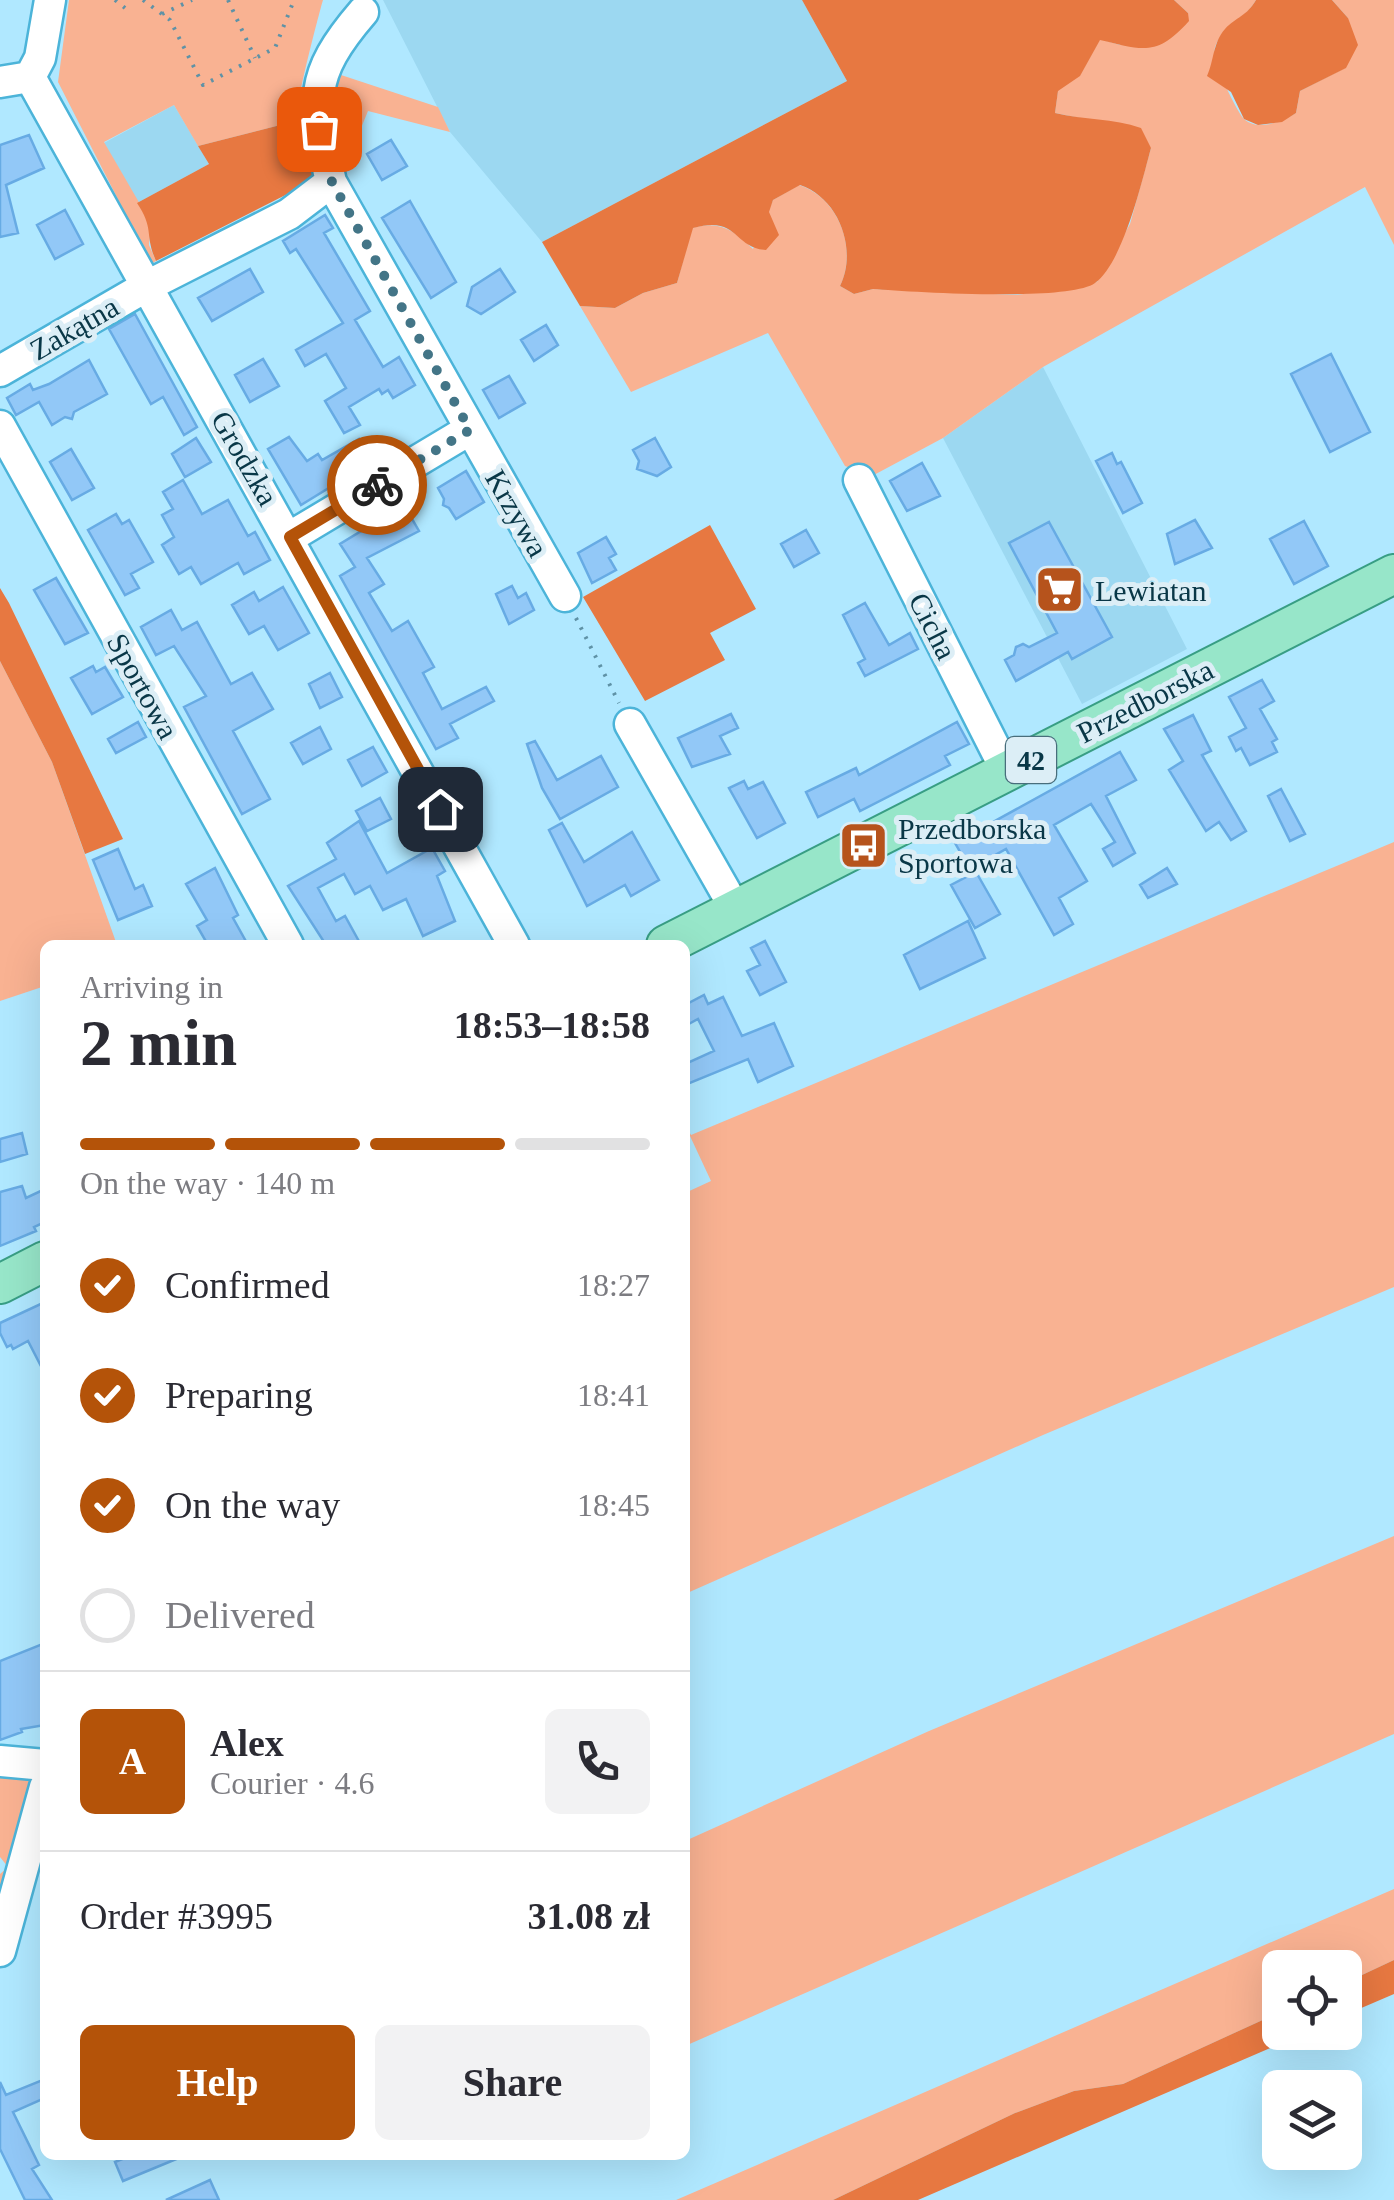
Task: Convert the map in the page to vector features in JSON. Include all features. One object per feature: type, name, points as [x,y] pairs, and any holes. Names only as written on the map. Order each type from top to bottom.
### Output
[{"type":"main road","name":"Przedborska","points":[[676,940],[1394,574]]},
{"type":"main road","points":[[0,1284],[40,1264]]},
{"type":"street","points":[[0,82],[30,77],[40,58],[50,0]]},
{"type":"street","name":"Krzywa","points":[[358,10],[320,77],[316,111],[332,182],[565,596]]},
{"type":"street","name":"Grodzka","points":[[30,77],[290,537],[511,940]]},
{"type":"street","name":"Zakątna","points":[[0,370],[147,286],[289,214],[332,182]]},
{"type":"street","name":"Sportowa","points":[[0,426],[285,940]]},
{"type":"street","points":[[290,537],[470,430]]},
{"type":"street","name":"Cicha","points":[[858,480],[1007,772]]},
{"type":"street","points":[[630,724],[736,910]]},
{"type":"street","points":[[0,1761],[40,1765]]},
{"type":"street","points":[[0,1952],[40,1804]]},
{"type":"path","points":[[115,0],[125,8]]},
{"type":"path","points":[[142,0],[170,20],[202,85],[275,48],[294,0]]},
{"type":"path","points":[[162,14],[192,0]]},
{"type":"path","points":[[228,0],[254,58]]},
{"type":"path","points":[[565,596],[630,724]]},
{"type":"shaded area","points":[[69,0],[323,0],[296,121],[198,146],[174,105],[104,142],[151,223],[149,245],[156,261],[151,264],[58,82]]},
{"type":"shaded area","points":[[383,0],[802,0],[847,81],[542,242],[450,132]]},
{"type":"shaded area","points":[[802,0],[1174,0],[1188,13],[1189,21],[1168,41],[1139,48],[1100,40],[1080,76],[1058,91],[1055,113],[1141,128],[1151,148],[1123,240],[1105,273],[1095,283],[1080,289],[1055,292],[989,294],[873,289],[854,294],[840,286],[845,272],[846,242],[835,213],[814,192],[800,185],[773,200],[769,212],[779,235],[766,250],[747,244],[719,226],[693,228],[677,283],[643,293],[615,308],[580,306],[542,242],[847,81]]},
{"type":"shaded area","points":[[1174,0],[1256,0],[1223,33],[1215,53],[1244,119],[1263,125],[1296,113],[1300,91],[1345,68],[1348,18],[1332,0],[1394,0],[1394,245],[1365,187],[1043,367],[943,438],[872,476],[845,466],[768,333],[631,392],[580,306],[615,308],[643,293],[677,283],[692,228],[726,228],[753,249],[773,200],[799,185],[825,201],[841,226],[847,256],[840,286],[854,294],[873,289],[1017,295],[1097,282],[1130,224],[1151,148],[1090,120],[1055,113],[1058,90],[1080,75],[1100,39],[1120,45],[1188,13]]},
{"type":"shaded area","points":[[1256,0],[1332,0],[1348,18],[1358,45],[1346,68],[1300,91],[1296,113],[1282,122],[1258,125],[1244,119],[1231,92],[1207,76],[1221,34]]},
{"type":"shaded area","points":[[341,75],[438,107],[450,132],[368,111],[345,167],[326,121],[329,101]]},
{"type":"shaded area","points":[[174,105],[209,164],[137,203],[104,143]]},
{"type":"shaded area","points":[[296,121],[309,131],[317,179],[156,261],[146,220],[137,203],[209,164],[198,146]]},
{"type":"shaded area","points":[[1043,367],[1187,649],[1082,704],[943,438]]},
{"type":"shaded area","points":[[710,525],[756,609],[710,633],[725,660],[645,701],[583,597]]},
{"type":"shaded area","points":[[0,588],[123,839],[85,854],[52,762],[0,661]]},
{"type":"shaded area","points":[[0,661],[52,762],[115,940],[40,940],[40,988],[0,1001]]},
{"type":"shaded area","points":[[1394,842],[1394,1287],[1043,1435],[690,1592],[690,1191],[711,1181],[691,1135]]},
{"type":"shaded area","points":[[1394,1536],[1394,1734],[690,2044],[690,1839],[929,1731]]},
{"type":"shaded area","points":[[0,1777],[31,1779],[34,1787],[0,1924],[0,1874],[8,1867],[0,1857]]},
{"type":"shaded area","points":[[1394,1889],[1394,1960],[1362,1975],[1362,1950],[1262,1950],[1262,2020],[1123,2084],[1074,2091],[1015,2113],[833,2200],[676,2200]]},
{"type":"shaded area","points":[[1394,1960],[1394,1994],[1362,2008],[1362,1975]]},
{"type":"shaded area","points":[[1262,2020],[1262,2050],[1266,2050],[918,2200],[833,2200],[1015,2113],[1074,2091],[1123,2084]]},
{"type":"building","points":[[29,135],[44,168],[6,185],[18,233],[0,237],[0,145]]},
{"type":"building","points":[[391,140],[407,166],[382,180],[367,154]]},
{"type":"building","points":[[410,201],[456,282],[431,298],[382,218]]},
{"type":"building","points":[[65,210],[83,244],[55,259],[37,225]]},
{"type":"building","points":[[325,215],[333,228],[324,233],[370,311],[355,320],[383,367],[399,357],[415,385],[393,398],[388,390],[382,394],[379,389],[349,407],[360,425],[344,433],[325,401],[346,388],[326,354],[305,366],[296,350],[343,323],[296,249],[290,253],[283,241]]},
{"type":"building","points":[[250,269],[263,292],[212,321],[198,298]]},
{"type":"building","points":[[500,269],[515,292],[481,314],[467,306],[472,287]]},
{"type":"building","points":[[135,314],[197,427],[184,435],[163,397],[151,404],[109,329]]},
{"type":"building","points":[[546,325],[558,345],[534,361],[521,340]]},
{"type":"building","points":[[1331,354],[1370,432],[1330,452],[1291,374]]},
{"type":"building","points":[[263,359],[279,386],[250,402],[235,375]]},
{"type":"building","points":[[89,360],[107,394],[74,412],[72,419],[65,417],[52,425],[39,402],[16,415],[7,398],[30,384],[33,390],[49,384]]},
{"type":"building","points":[[509,376],[525,403],[499,418],[483,390]]},
{"type":"building","points":[[289,437],[307,461],[318,454],[322,460],[359,439],[371,462],[301,505],[268,449]]},
{"type":"building","points":[[196,438],[211,462],[185,477],[172,454]]},
{"type":"building","points":[[655,438],[671,467],[657,476],[637,469],[639,461],[633,450]]},
{"type":"building","points":[[71,449],[94,488],[72,500],[50,462]]},
{"type":"building","points":[[1112,453],[1117,464],[1121,462],[1142,503],[1123,513],[1096,461]]},
{"type":"building","points":[[922,463],[940,496],[907,511],[890,481]]},
{"type":"building","points":[[466,471],[484,502],[456,519],[443,505],[438,488]]},
{"type":"building","points":[[183,480],[202,514],[228,500],[248,536],[255,532],[270,560],[244,574],[238,563],[201,584],[191,567],[179,574],[162,545],[174,537],[162,515],[173,509],[163,492]]},
{"type":"building","points":[[404,505],[419,531],[367,558],[384,584],[369,593],[392,631],[408,621],[434,667],[423,673],[442,709],[486,687],[494,701],[450,724],[458,738],[436,749],[340,576],[355,567],[340,544]]},
{"type":"building","points":[[116,514],[122,524],[129,520],[153,562],[131,574],[139,588],[125,595],[88,530]]},
{"type":"building","points":[[1195,520],[1212,548],[1175,564],[1167,534]]},
{"type":"building","points":[[1304,521],[1328,566],[1294,584],[1270,539]]},
{"type":"building","name":"Lewiatan","points":[[1049,522],[1112,637],[1072,659],[1068,652],[1016,681],[1005,660],[1014,655],[1016,647],[1029,647],[1057,633],[1009,543]]},
{"type":"building","points":[[806,530],[819,553],[794,567],[781,544]]},
{"type":"building","points":[[606,537],[616,554],[609,558],[616,570],[592,583],[578,553]]},
{"type":"building","points":[[56,578],[88,633],[65,644],[34,590]]},
{"type":"building","points":[[512,586],[518,598],[526,593],[534,610],[509,624],[496,594]]},
{"type":"building","points":[[283,587],[309,633],[278,650],[264,626],[249,634],[232,605],[254,592],[259,601]]},
{"type":"building","points":[[865,603],[889,645],[910,633],[918,649],[865,676],[858,663],[865,659],[843,615]]},
{"type":"building","points":[[171,610],[182,630],[197,622],[231,684],[252,673],[273,709],[233,731],[270,799],[242,814],[184,707],[206,696],[174,646],[156,655],[141,627]]},
{"type":"building","points":[[93,666],[96,672],[105,667],[123,697],[92,714],[71,678]]},
{"type":"building","points":[[330,673],[342,697],[320,708],[309,684]]},
{"type":"building","points":[[1262,680],[1274,701],[1260,709],[1277,739],[1272,742],[1277,752],[1250,765],[1229,737],[1246,728],[1229,697]]},
{"type":"building","points":[[731,714],[738,728],[720,736],[730,754],[692,767],[678,738]]},
{"type":"building","points":[[1193,715],[1211,751],[1202,755],[1246,831],[1231,840],[1219,822],[1206,831],[1169,770],[1183,761],[1164,729]]},
{"type":"building","points":[[138,722],[146,737],[116,753],[108,739]]},
{"type":"building","points":[[957,722],[969,744],[945,756],[950,765],[860,811],[854,799],[818,817],[806,792],[856,768],[859,775]]},
{"type":"building","points":[[320,727],[331,749],[303,764],[291,743]]},
{"type":"building","points":[[535,741],[557,780],[601,756],[618,787],[560,819],[542,788],[527,744]]},
{"type":"building","points":[[373,747],[387,772],[362,786],[348,760]]},
{"type":"building","points":[[1120,752],[1136,780],[1106,796],[1135,853],[1113,866],[1103,849],[1115,842],[1091,804],[1054,825],[1087,881],[1059,898],[1073,924],[1054,935],[1006,849],[970,869],[955,843]]},
{"type":"building","points":[[744,781],[748,789],[763,782],[785,823],[757,838],[729,788]]},
{"type":"building","points":[[1281,789],[1305,834],[1290,841],[1268,796]]},
{"type":"building","points":[[380,798],[391,819],[367,831],[356,811]]},
{"type":"building","points":[[359,821],[387,873],[432,848],[445,871],[437,876],[455,921],[423,936],[406,899],[383,910],[370,886],[355,894],[344,874],[318,888],[336,921],[345,916],[358,940],[323,940],[288,886],[336,859],[327,843]]},
{"type":"building","points":[[562,823],[584,862],[632,832],[659,880],[631,896],[625,885],[587,906],[549,830]]},
{"type":"building","points":[[118,849],[135,889],[143,885],[152,906],[118,920],[93,860]]},
{"type":"building","points":[[215,868],[238,915],[233,918],[245,940],[205,940],[197,926],[207,920],[186,884]]},
{"type":"building","points":[[1167,868],[1177,884],[1148,898],[1140,885]]},
{"type":"building","points":[[976,872],[1000,914],[975,928],[951,885]]},
{"type":"building","points":[[968,921],[985,958],[920,989],[904,955]]},
{"type":"building","points":[[765,941],[786,982],[760,995],[747,971],[760,965],[751,948]]},
{"type":"building","points":[[704,995],[708,1004],[723,997],[742,1036],[774,1023],[793,1066],[758,1082],[748,1059],[690,1083],[690,1062],[714,1051],[698,1019],[690,1023],[690,1002]]},
{"type":"building","points":[[22,1133],[27,1154],[0,1162],[0,1139]]},
{"type":"building","points":[[22,1186],[26,1198],[40,1191],[40,1224],[34,1227],[36,1231],[0,1246],[0,1192]]},
{"type":"building","points":[[40,1304],[40,1364],[28,1341],[13,1349],[11,1345],[7,1347],[0,1323]]},
{"type":"building","points":[[40,1645],[40,1726],[21,1729],[22,1732],[0,1740],[0,1661]]},
{"type":"building","points":[[40,2081],[40,2100],[13,2112],[39,2165],[32,2169],[52,2200],[25,2200],[0,2149],[0,2082],[6,2095]]},
{"type":"building","points":[[120,2160],[174,2160],[123,2181],[115,2162]]},
{"type":"building","points":[[210,2180],[219,2200],[166,2200]]},
{"type":"way so far","points":[[319,129],[332,182],[470,430],[377,485]]},
{"type":"place","name":"Lewiatan","points":[[1060,590]]},
{"type":"place","name":"Przedborska Sportowa","points":[[863,845]]},
{"type":"route","points":[[377,485],[290,537],[440,809]]}]
